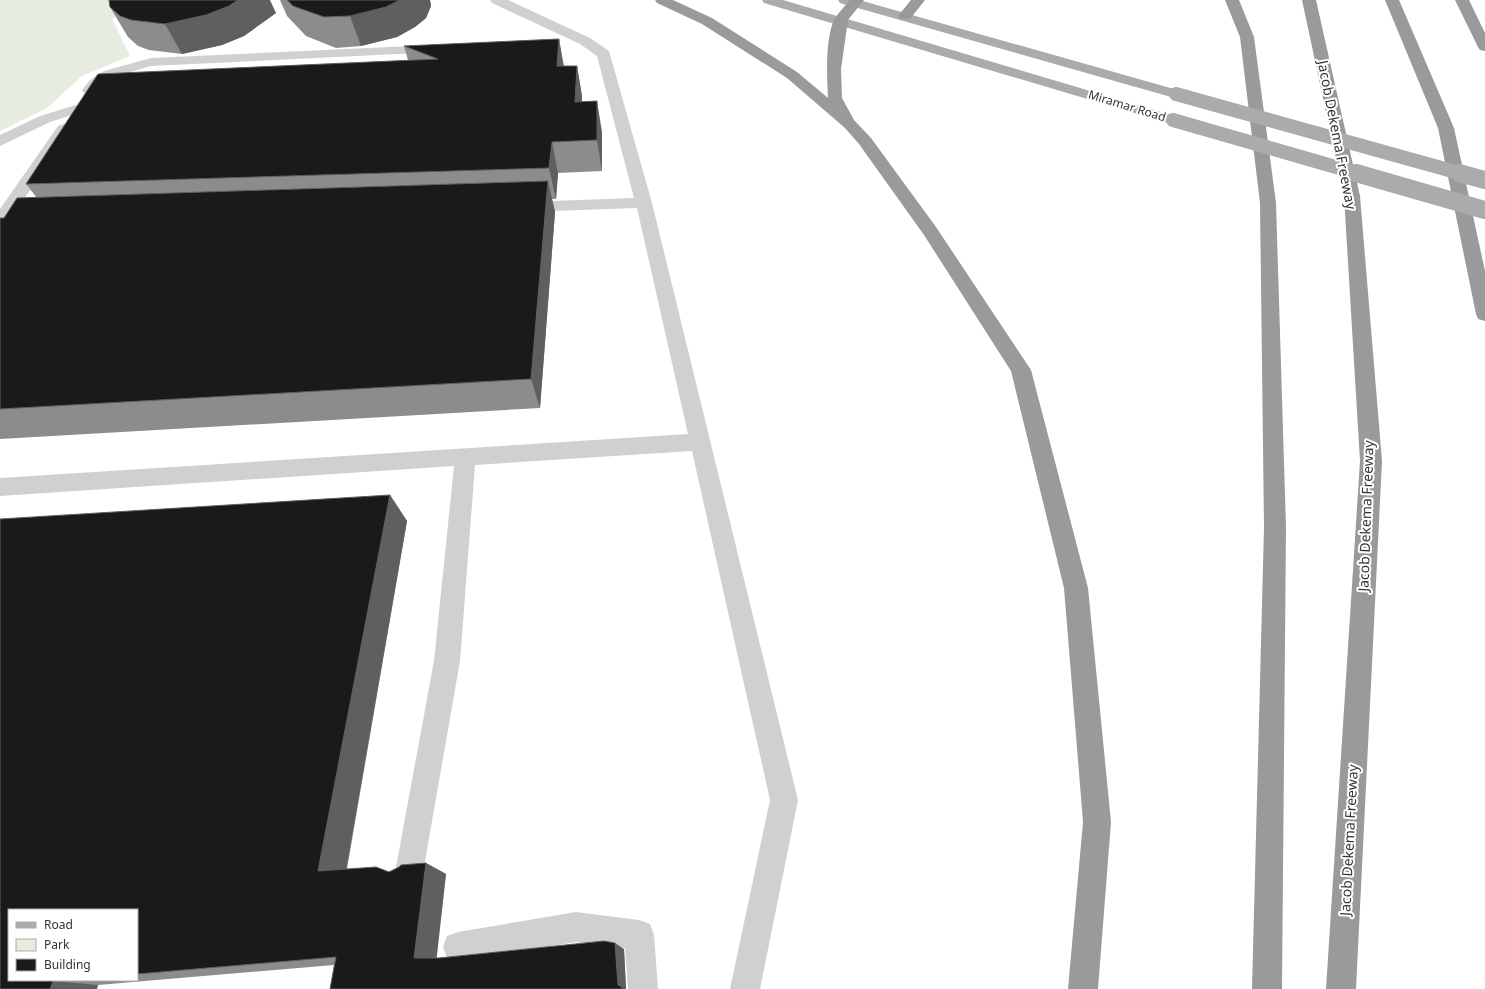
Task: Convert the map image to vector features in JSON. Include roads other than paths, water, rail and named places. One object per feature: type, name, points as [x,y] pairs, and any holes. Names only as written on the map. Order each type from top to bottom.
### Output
[{"type":"highway","points":[[662,0],[707,21],[792,75],[850,125],[864,140],[930,231],[1021,370],[1076,596],[1097,822],[1083,989]]},
{"type":"highway","points":[[905,16],[918,0]]},
{"type":"highway","points":[[1232,0],[1246,37],[1268,202],[1276,527],[1267,989]]},
{"type":"highway","name":"Jacob Dekema Freeway","points":[[1309,0],[1352,196],[1371,461],[1341,989]]},
{"type":"highway","points":[[1392,0],[1446,128],[1485,314]]},
{"type":"highway","points":[[1462,0],[1485,47]]},
{"type":"highway","points":[[850,125],[835,98],[834,83],[837,38],[841,20],[852,1]]},
{"type":"main road","name":"Miramar Road","points":[[769,0],[841,20],[1173,120],[1485,210]]},
{"type":"main road","name":"Miramar Road","points":[[852,1],[1176,94],[1485,180]]},
{"type":"lane","points":[[497,0],[585,42],[604,54],[644,203],[784,800],[745,989]]},
{"type":"lane","points":[[554,43],[585,42]]},
{"type":"lane","points":[[5,223],[76,109],[96,81],[124,68],[151,62],[451,48]]},
{"type":"lane","points":[[0,141],[44,120],[76,109]]},
{"type":"lane","points":[[509,208],[644,203]]},
{"type":"lane","points":[[0,487],[700,442]]},
{"type":"lane","points":[[410,867],[447,661],[465,458]]},
{"type":"lane","points":[[458,947],[576,927],[640,936],[643,989]]}]
